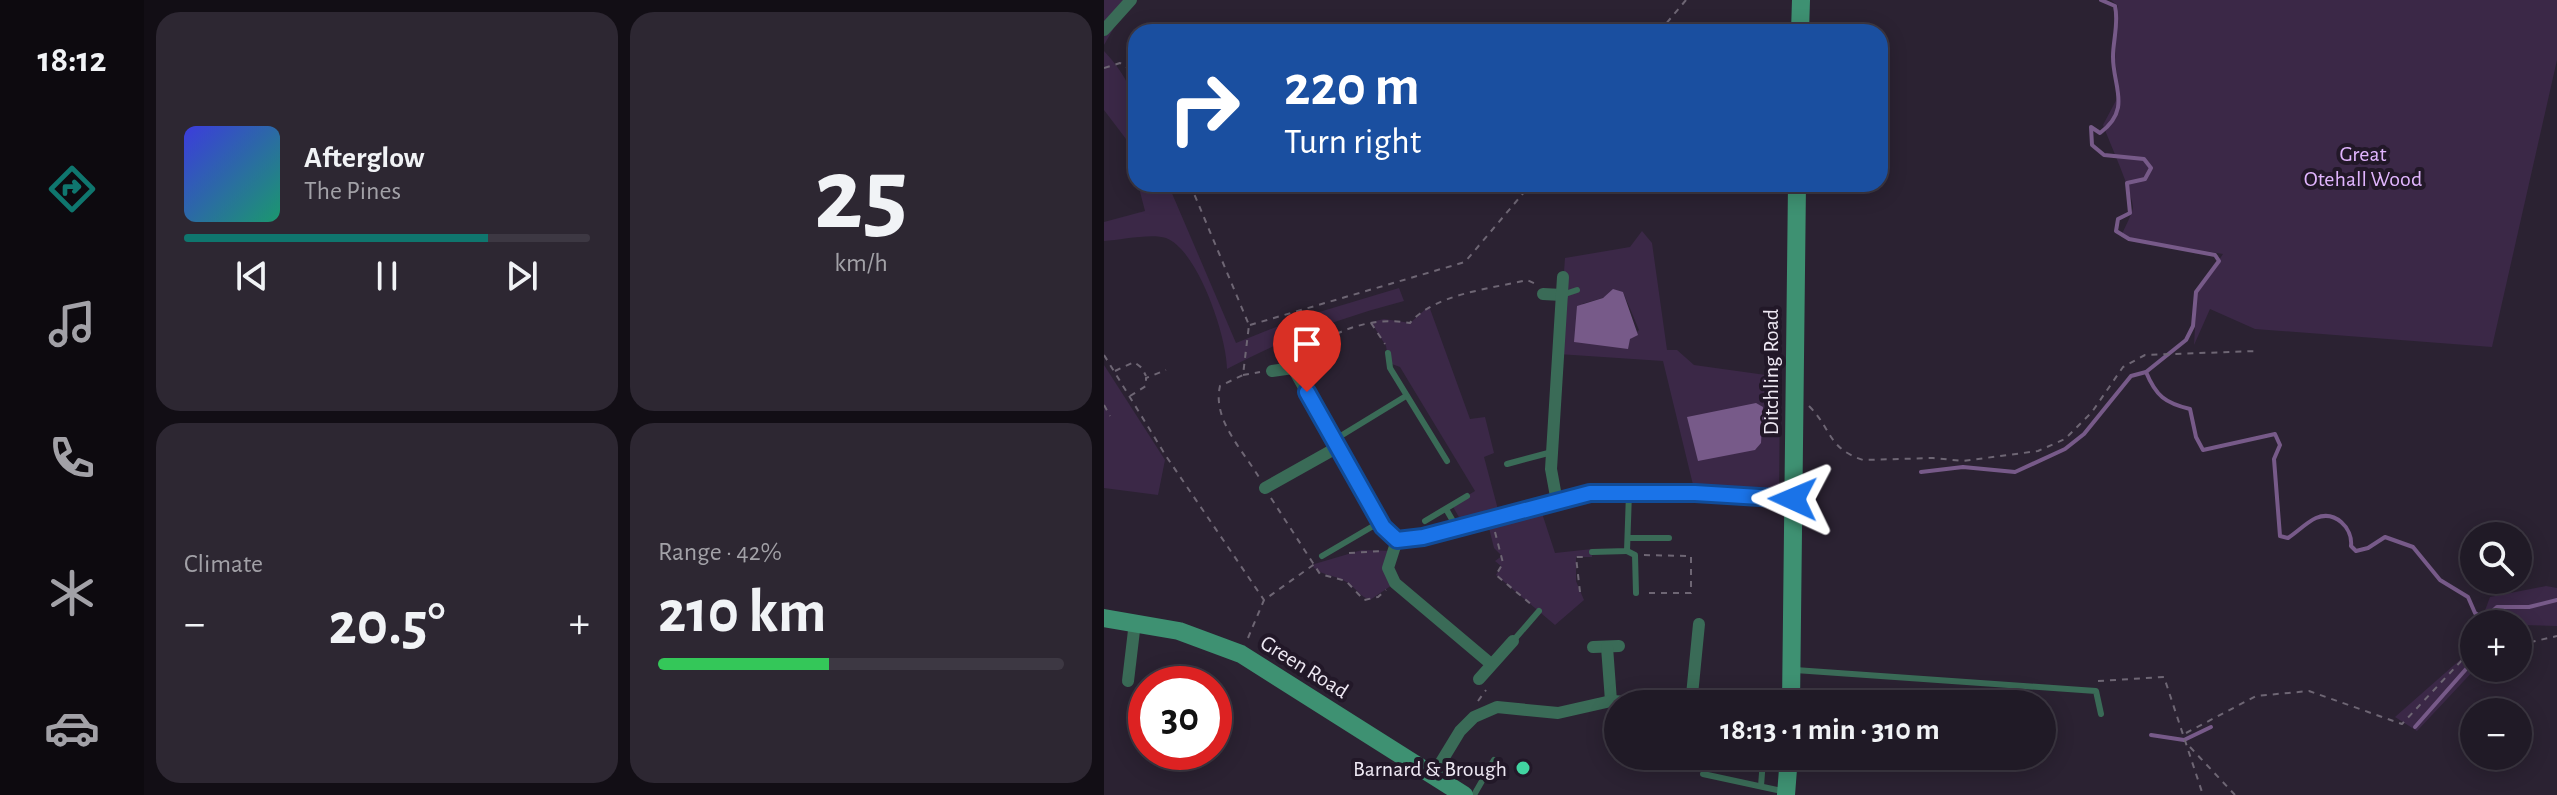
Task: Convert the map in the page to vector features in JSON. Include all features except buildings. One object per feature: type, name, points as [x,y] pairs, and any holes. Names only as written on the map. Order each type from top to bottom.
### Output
[{"type":"main road","points":[[1800,24],[1801,0]]},
{"type":"main road","name":"Ditchling Road","points":[[1791,690],[1797,192]]},
{"type":"main road","name":"Green Road","points":[[1104,618],[1179,631],[1241,654],[1464,795]]},
{"type":"main road","points":[[1786,794],[1787,770]]},
{"type":"street","points":[[1104,30],[1131,0]]},
{"type":"street","points":[[1557,502],[1552,452],[1563,277]]},
{"type":"street","points":[[1543,294],[1562,295]]},
{"type":"street","points":[[1268,370],[1293,368],[1309,352]]},
{"type":"street","points":[[1293,368],[1380,522],[1397,540]]},
{"type":"street","points":[[1265,488],[1336,444]]},
{"type":"street","points":[[1397,540],[1457,528],[1590,493],[1793,499]]},
{"type":"street","points":[[1397,540],[1388,568],[1395,583],[1491,664]]},
{"type":"street","points":[[1130,666],[1135,622]]},
{"type":"street","points":[[1692,690],[1699,624]]},
{"type":"street","points":[[1479,679],[1513,641]]},
{"type":"street","points":[[1593,647],[1613,646],[1611,690]]},
{"type":"street","points":[[1432,777],[1460,731],[1474,717],[1497,707],[1558,713],[1604,703]]},
{"type":"lane","points":[[1562,295],[1577,290]]},
{"type":"lane","points":[[1388,353],[1390,368],[1447,461]]},
{"type":"lane","points":[[1336,444],[1406,396]]},
{"type":"lane","points":[[1507,464],[1552,452]]},
{"type":"lane","points":[[1627,551],[1629,493]]},
{"type":"lane","points":[[1425,521],[1467,496]]},
{"type":"lane","points":[[1446,509],[1457,528]]},
{"type":"lane","points":[[1322,556],[1380,522]]},
{"type":"lane","points":[[1629,538],[1669,538]]},
{"type":"lane","points":[[1595,552],[1627,551],[1635,555],[1636,593]]},
{"type":"lane","points":[[1513,641],[1539,611]]},
{"type":"lane","points":[[1791,670],[2096,691],[2101,714]]},
{"type":"lane","points":[[1474,795],[1494,760]]},
{"type":"lane","points":[[1761,786],[1762,770]]},
{"type":"lane","points":[[1703,774],[1786,794]]},
{"type":"path","points":[[1666,24],[1686,0]]},
{"type":"path","points":[[1104,68],[1120,63],[1128,68]]},
{"type":"path","points":[[1193,192],[1249,325],[1243,375]]},
{"type":"path","points":[[1249,325],[1465,262],[1524,192]]},
{"type":"path","points":[[1309,352],[1337,332],[1371,322],[1384,319],[1410,323],[1420,310],[1441,300],[1527,280],[1540,286],[1543,294]]},
{"type":"path","points":[[1371,322],[1388,353]]},
{"type":"path","points":[[1794,401],[1804,401],[1821,417],[1829,439],[1844,454],[1863,460],[1984,459],[2038,451],[2065,439],[2092,412],[2123,367],[2145,355],[2257,351]]},
{"type":"path","points":[[1104,355],[1264,600],[1241,654]]},
{"type":"path","points":[[1114,372],[1134,362],[1142,368],[1146,386],[1129,397]]},
{"type":"path","points":[[1146,378],[1166,370]]},
{"type":"path","points":[[1268,370],[1253,376],[1243,375],[1220,386],[1216,402],[1222,421],[1320,574],[1346,581],[1364,600],[1378,597],[1395,583]]},
{"type":"path","points":[[1104,405],[1110,416]]},
{"type":"path","points":[[1492,519],[1503,563],[1496,575],[1539,611]]},
{"type":"path","points":[[1580,592],[1576,557],[1598,557],[1595,552]]},
{"type":"path","points":[[1635,555],[1691,556],[1691,593],[1636,593]]},
{"type":"path","points":[[2532,642],[2557,636]]},
{"type":"path","points":[[2186,733],[2256,696],[2309,691],[2402,724],[2460,662]]},
{"type":"path","points":[[2083,691],[2087,681],[2164,677],[2186,733],[2203,795]]},
{"type":"path","points":[[1474,717],[1472,709],[1489,687],[1479,679]]},
{"type":"path","points":[[2189,746],[2235,795]]},
{"type":"green space","points":[[1104,0],[1130,0],[1104,45]]},
{"type":"green space","name":"Great Otehall Wood","points":[[2111,0],[2557,0],[2557,60],[2492,347],[2255,329],[2210,309],[2194,345],[2197,293],[2223,254],[2121,237],[2133,208],[2126,181],[2103,125],[2120,93],[2115,60],[2118,6]]},
{"type":"green space","points":[[1104,51],[1128,84],[1128,147],[1126,139],[1104,110]]},
{"type":"green space","points":[[1140,192],[1171,192],[1236,343],[1296,319],[1399,288],[1404,301],[1314,330],[1227,369],[1222,337],[1208,296],[1189,259],[1178,246],[1160,237],[1104,241],[1104,222],[1145,211]]},
{"type":"green space","points":[[1642,231],[1652,243],[1667,350],[1677,350],[1694,365],[1780,377],[1779,498],[1695,493],[1663,361],[1558,354],[1565,258],[1630,247]],"holes":[[[1623,292],[1639,330],[1630,339],[1582,304]]]},
{"type":"green space","points":[[1429,306],[1470,419],[1485,417],[1494,453],[1484,457],[1500,517],[1540,507],[1555,553],[1592,549],[1592,557],[1576,557],[1576,581],[1584,600],[1555,625],[1496,575],[1501,566],[1495,561],[1502,556],[1494,548],[1487,520],[1464,526],[1452,505],[1475,491],[1400,367],[1389,363],[1386,346],[1371,322],[1384,319],[1410,323]]},
{"type":"green space","points":[[1104,365],[1165,460],[1158,495],[1104,488]]},
{"type":"green space","points":[[1362,550],[1393,551],[1395,583],[1370,600],[1348,583],[1311,565]]},
{"type":"green space","points":[[2557,588],[2557,626],[2532,625],[2532,610],[2485,610],[2490,597],[2532,594],[2532,589]]},
{"type":"green space","points":[[2460,660],[2460,682],[2463,682],[2417,731],[2395,717]]},
{"type":"shaded area","points":[[1613,289],[1623,292],[1638,335],[1630,339],[1628,349],[1574,342],[1577,306],[1603,298]]},
{"type":"shaded area","points":[[1756,403],[1763,407],[1761,443],[1755,450],[1698,461],[1687,417]]},
{"type":"waterway","points":[[1921,472],[1963,467],[2015,472],[2065,449],[2084,434],[2131,376],[2146,372],[2186,340],[2193,326],[2196,292],[2219,261],[2215,255],[2129,239],[2116,231],[2118,219],[2130,213],[2127,183],[2145,179],[2151,168],[2144,159],[2104,155],[2092,145],[2091,127],[2100,133],[2110,124],[2118,106],[2113,57],[2116,12],[2115,6],[2101,0]]},
{"type":"waterway","points":[[2146,372],[2162,397],[2190,409],[2196,437],[2203,450],[2275,434],[2280,445],[2274,459],[2280,536],[2288,538],[2313,520],[2330,516],[2346,527],[2351,546],[2356,551],[2368,548],[2385,537],[2413,547],[2440,580],[2468,597],[2475,613],[2484,619],[2497,607],[2529,607],[2557,600]]},
{"type":"waterway","points":[[2415,727],[2460,676]]},
{"type":"waterway","points":[[2151,735],[2184,740],[2211,727]]},
{"type":"place","name":"Barnard & Brough","points":[[1523,768]]},
{"type":"route","points":[[1307,392],[1383,527],[1397,540],[1423,537],[1590,493],[1695,493],[1793,499]]}]
